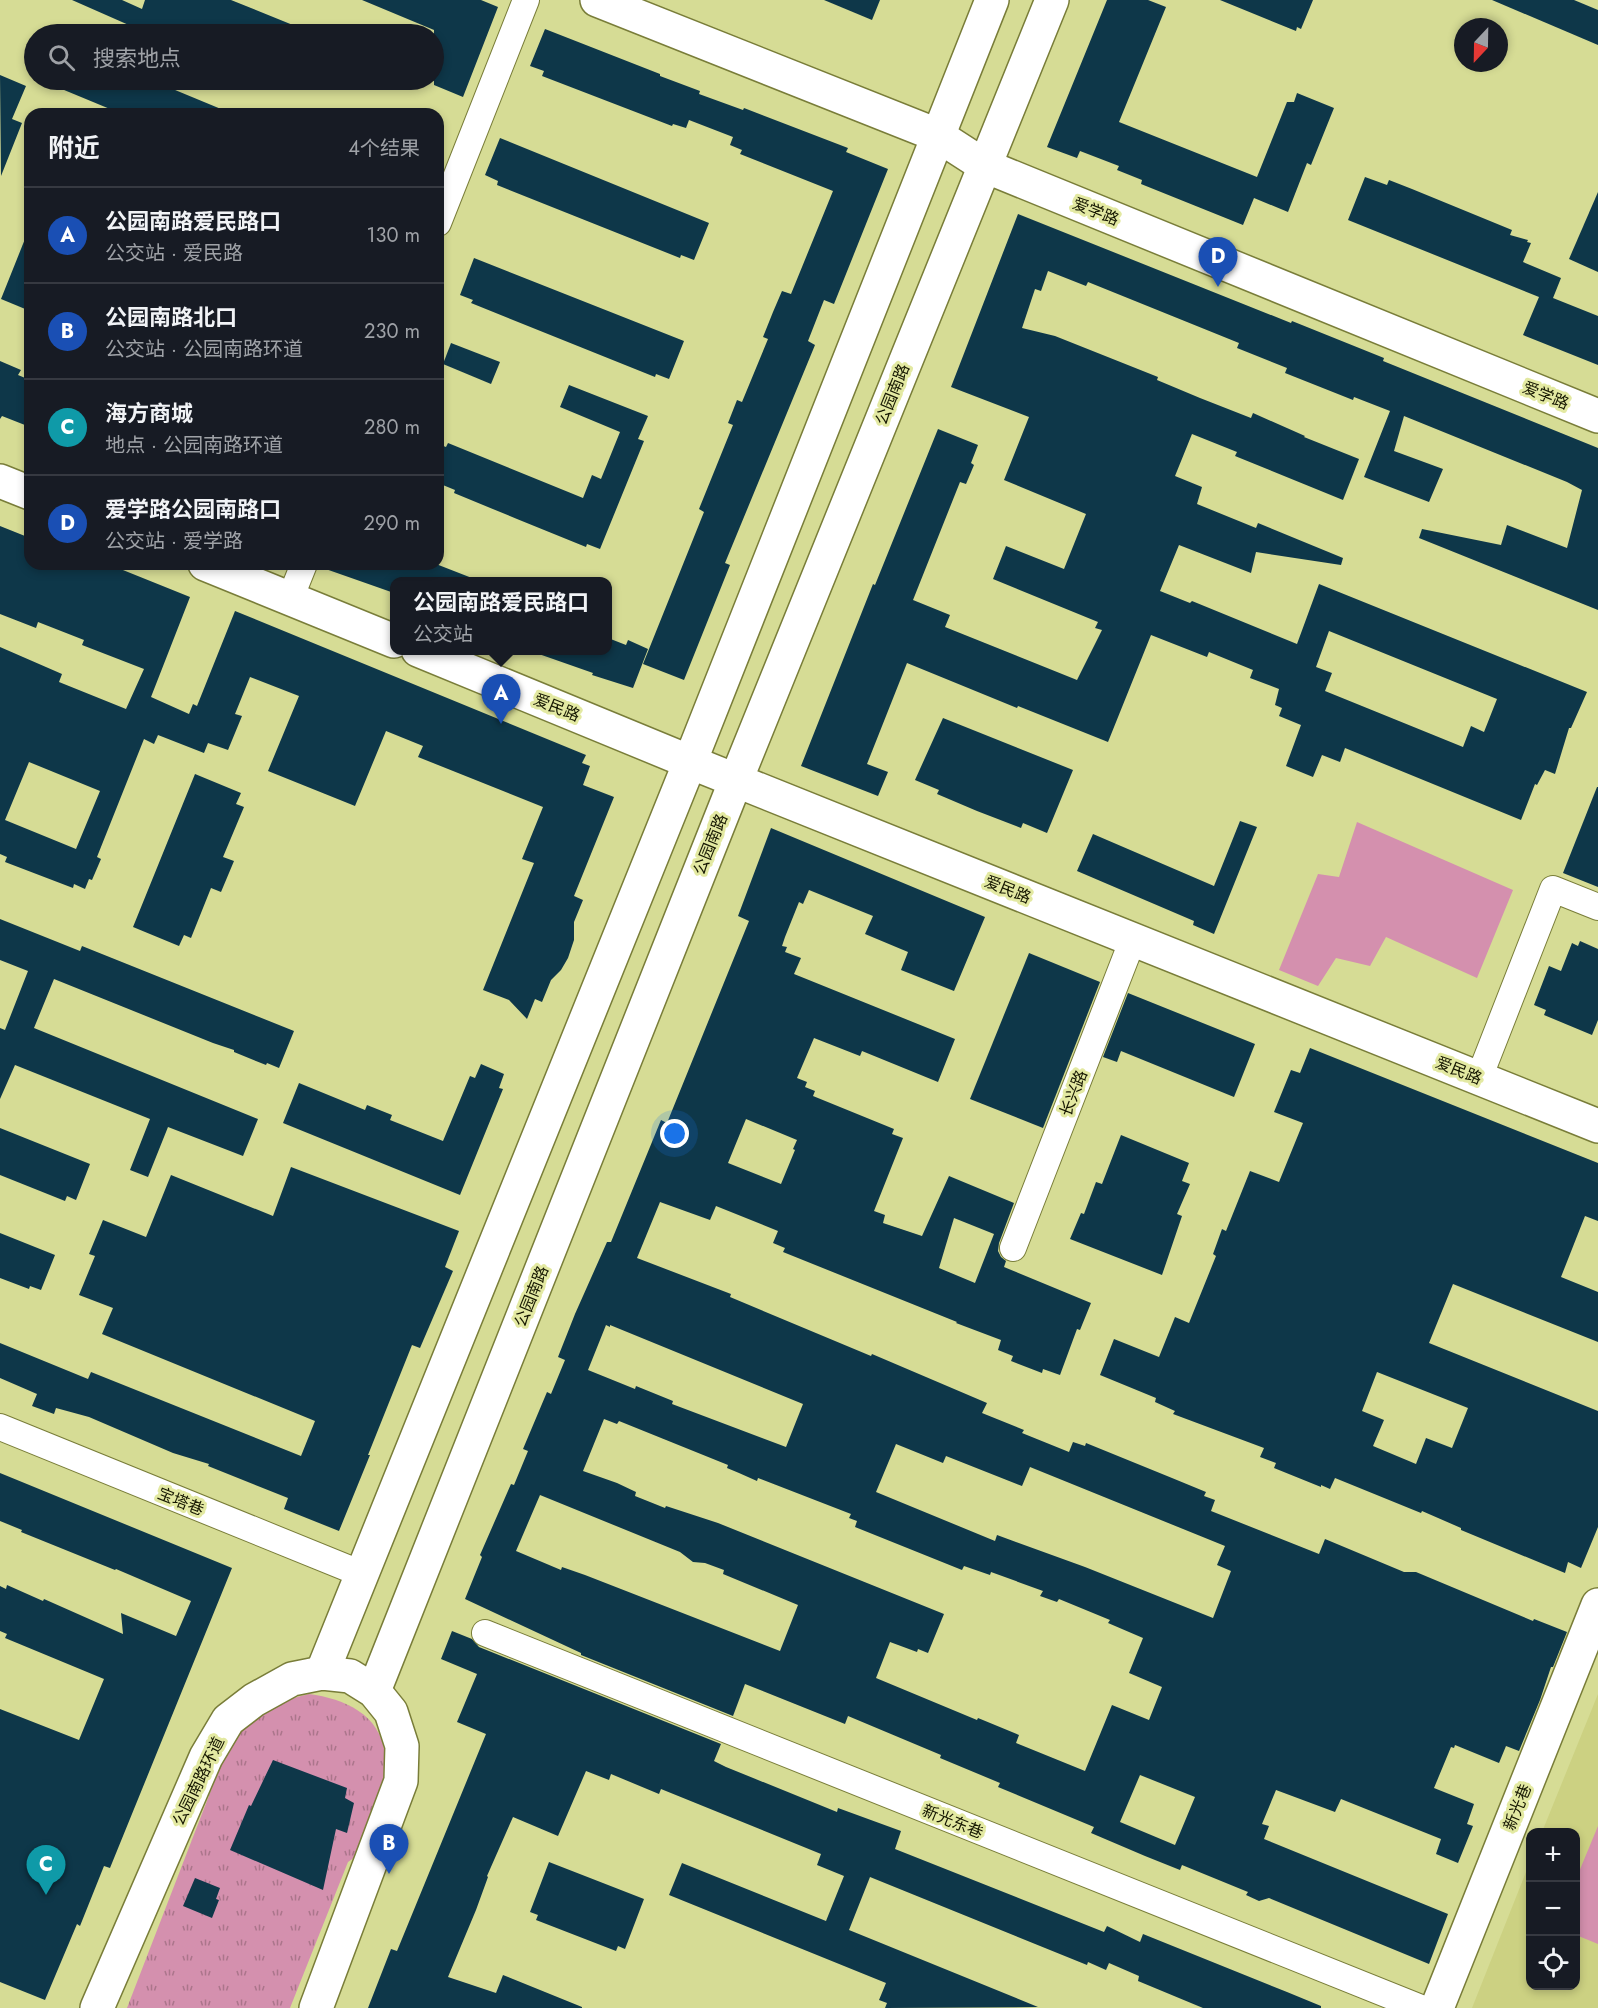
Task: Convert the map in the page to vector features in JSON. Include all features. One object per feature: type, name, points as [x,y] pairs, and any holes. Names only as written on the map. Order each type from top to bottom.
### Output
[{"type":"main road","name":"爱学路","points":[[597,0],[937,135],[985,166],[1598,416]]},
{"type":"main road","points":[[322,1673],[690,762],[992,0]]},
{"type":"main road","name":"公园南路","points":[[374,1691],[736,780],[1052,0]]},
{"type":"main road","points":[[0,481],[24,491]]},
{"type":"main road","points":[[220,570],[390,639]]},
{"type":"main road","name":"爱民路","points":[[428,655],[1598,1126]]},
{"type":"main road","name":"新光巷","points":[[1437,2008],[1598,1605]]},
{"type":"main road","name":"公园南路环道","points":[[97,2008],[206,1757],[228,1720],[254,1700],[292,1679],[322,1673],[350,1676],[374,1691],[391,1712],[402,1746],[401,1780],[316,2008]]},
{"type":"street","points":[[444,208],[526,0]]},
{"type":"street","points":[[290,598],[302,570]]},
{"type":"street","points":[[1479,1078],[1553,889],[1598,907]]},
{"type":"street","name":"长兴路","points":[[1013,1248],[1133,939]]},
{"type":"street","name":"宝塔巷","points":[[0,1427],[362,1574]]},
{"type":"street","name":"新光东巷","points":[[485,1633],[1420,2008]]},
{"type":"shaded area","points":[[1598,1694],[1598,2008],[1472,2008],[1526,1872],[1526,1990],[1580,1990],[1580,1828],[1544,1828]]},
{"type":"green space","points":[[1357,822],[1513,890],[1477,978],[1386,937],[1370,966],[1336,958],[1318,986],[1279,970],[1318,874],[1339,877]]},
{"type":"green space","points":[[309,1694],[348,1705],[368,1719],[382,1740],[387,1775],[381,1800],[358,1855],[348,1862],[290,2008],[127,2008],[227,1749],[262,1713],[282,1702]]},
{"type":"green space","points":[[1598,1826],[1598,1944],[1580,1937],[1580,1869]]},
{"type":"building","points":[[72,0],[122,0],[142,9],[145,0],[231,0],[290,24],[126,24]]},
{"type":"building","points":[[362,0],[481,0],[498,7],[463,97],[444,89],[444,24],[420,24]]},
{"type":"building","points":[[824,0],[880,0],[872,20]]},
{"type":"building","points":[[1107,0],[1148,0],[1166,7],[1119,122],[1257,177],[1287,102],[1294,102],[1297,93],[1334,108],[1311,165],[1307,163],[1288,212],[1254,198],[1243,225],[1141,184],[1142,180],[1117,170],[1119,166],[1080,151],[1077,158],[1047,147]]},
{"type":"building","points":[[1220,0],[1313,0],[1301,29],[1297,27],[1296,31]]},
{"type":"building","points":[[1492,0],[1574,0],[1598,10],[1598,45]]},
{"type":"building","points":[[545,29],[660,74],[660,76],[700,91],[699,94],[743,110],[744,108],[848,148],[846,152],[888,169],[834,304],[824,300],[808,341],[815,345],[725,563],[730,565],[684,680],[643,664],[704,512],[699,509],[733,425],[728,423],[737,400],[742,402],[768,339],[763,337],[782,291],[791,294],[833,191],[740,154],[742,150],[730,145],[733,137],[689,120],[686,128],[673,124],[672,126],[542,76],[544,71],[530,66]]},
{"type":"building","points":[[0,75],[24,85],[24,90],[12,119],[22,123],[1,176]]},
{"type":"building","points":[[64,90],[175,90],[219,108],[108,108]]},
{"type":"building","points":[[500,138],[709,223],[694,260],[681,255],[680,258],[497,185],[498,181],[485,175]]},
{"type":"building","points":[[1365,177],[1387,185],[1389,180],[1512,230],[1510,235],[1528,240],[1527,242],[1531,243],[1523,262],[1561,278],[1553,298],[1598,316],[1598,365],[1523,335],[1539,297],[1348,220]]},
{"type":"building","points":[[1598,192],[1598,272],[1569,259]]},
{"type":"building","points":[[1018,214],[1384,358],[1383,361],[1598,448],[1598,610],[1419,538],[1422,529],[1501,545],[1507,525],[1567,548],[1582,490],[1567,482],[1404,416],[1394,451],[1443,469],[1429,502],[1364,477],[1390,411],[1354,397],[1353,400],[1285,373],[1287,368],[1237,348],[1239,343],[1088,282],[1086,286],[1048,271],[1041,291],[1035,289],[1022,328],[1055,336],[1158,377],[1157,380],[1200,398],[1251,418],[1253,413],[1359,459],[1343,500],[1235,456],[1237,452],[1192,434],[1175,476],[1202,487],[1197,504],[1256,528],[1258,523],[1343,558],[1341,565],[1256,552],[1251,573],[1179,545],[1160,591],[1190,603],[1192,601],[1297,644],[1319,584],[1587,692],[1569,728],[1555,774],[1545,770],[1537,785],[1535,784],[1521,820],[1345,748],[1340,762],[1322,755],[1313,777],[1286,766],[1301,725],[1279,716],[1282,708],[1275,705],[1279,689],[1250,678],[1253,670],[1209,652],[1207,657],[1151,635],[1108,742],[907,663],[867,764],[888,772],[878,796],[801,766],[873,584],[875,585],[938,429],[978,445],[971,463],[974,465],[966,484],[960,482],[913,600],[950,615],[945,627],[1077,680],[1102,630],[1095,628],[1098,622],[993,579],[1006,546],[1064,569],[1086,514],[1004,480],[1029,417],[951,387]],"holes":[[[1329,631],[1497,699],[1484,732],[1471,726],[1463,747],[1325,691],[1332,673],[1316,667]]]},
{"type":"building","points":[[24,242],[24,309],[1,299]]},
{"type":"building","points":[[474,258],[684,341],[669,379],[656,374],[655,377],[471,303],[473,300],[460,295]]},
{"type":"building","points":[[451,343],[500,362],[491,384],[444,364]]},
{"type":"building","points":[[0,361],[21,370],[18,375],[24,378],[24,425],[2,416],[0,419]]},
{"type":"building","points":[[569,385],[648,416],[638,439],[644,441],[600,549],[587,544],[586,547],[517,519],[454,493],[455,490],[444,485],[444,446],[446,447],[448,443],[583,498],[592,475],[601,479],[620,432],[560,407]]},
{"type":"building","points":[[0,526],[24,536],[24,570],[123,570],[190,597],[151,697],[189,714],[193,704],[197,706],[235,611],[586,755],[582,763],[590,766],[583,785],[614,797],[574,896],[583,900],[574,922],[574,940],[568,958],[551,980],[542,1002],[535,999],[527,1019],[509,1000],[483,990],[534,863],[522,859],[543,807],[418,757],[423,746],[386,731],[355,806],[268,771],[299,696],[250,677],[235,714],[242,716],[228,750],[208,743],[204,753],[158,735],[154,744],[144,739],[97,857],[101,859],[92,880],[89,879],[85,889],[74,884],[73,888],[5,862],[7,857],[0,854],[0,647],[62,674],[59,682],[126,709],[144,669],[82,645],[84,640],[38,622],[36,628],[0,614]],"holes":[[[29,762],[100,791],[76,849],[5,820]]]},
{"type":"building","points":[[444,567],[469,577],[390,577],[390,592],[329,570],[444,570]]},
{"type":"building","points":[[612,640],[626,645],[628,640],[648,649],[633,688],[592,675],[593,673],[542,655],[612,655]]},
{"type":"building","points":[[943,718],[1073,770],[1047,833],[1023,823],[1021,828],[977,811],[937,794],[939,790],[915,780]]},
{"type":"building","points":[[195,774],[241,793],[236,804],[244,807],[223,857],[234,861],[221,892],[211,888],[191,938],[184,935],[179,946],[133,927]]},
{"type":"building","points":[[1598,787],[1598,887],[1563,873]]},
{"type":"building","points":[[1240,821],[1257,827],[1214,934],[1193,925],[1194,921],[1077,871],[1093,834],[1214,886]]},
{"type":"building","points":[[771,828],[985,917],[954,991],[901,970],[908,952],[865,934],[873,916],[809,890],[803,904],[799,902],[782,946],[787,947],[785,952],[801,958],[794,974],[955,1039],[938,1082],[862,1051],[860,1056],[814,1038],[797,1078],[807,1082],[805,1087],[815,1091],[813,1096],[894,1129],[892,1134],[903,1138],[874,1211],[885,1215],[883,1223],[922,1236],[949,1176],[1014,1203],[999,1243],[998,1251],[1006,1261],[1004,1267],[1091,1303],[1080,1330],[1077,1329],[1060,1375],[1043,1369],[1042,1373],[1011,1361],[1013,1356],[998,1350],[1001,1340],[783,1252],[785,1248],[773,1243],[778,1231],[716,1206],[710,1220],[660,1202],[637,1258],[731,1294],[730,1297],[987,1403],[982,1413],[1024,1430],[1022,1433],[1069,1452],[1073,1442],[1085,1446],[1086,1443],[1206,1492],[1204,1496],[1215,1500],[1211,1511],[1319,1554],[1325,1539],[1404,1572],[1416,1572],[1533,1621],[1534,1619],[1567,1632],[1519,1751],[1506,1746],[1499,1763],[1455,1745],[1454,1748],[1451,1747],[1434,1788],[1474,1804],[1467,1824],[1473,1826],[1458,1863],[1436,1854],[1441,1839],[1341,1799],[1335,1812],[1276,1790],[1262,1824],[1269,1826],[1264,1839],[1448,1914],[1429,1964],[1269,1898],[1259,1901],[1246,1895],[1248,1892],[1182,1865],[1180,1870],[1091,1833],[1094,1827],[998,1787],[1000,1783],[940,1758],[941,1755],[848,1716],[845,1724],[745,1684],[733,1716],[581,1655],[581,1653],[465,1599],[482,1557],[480,1555],[528,1451],[523,1449],[547,1392],[551,1394],[565,1360],[558,1357],[575,1314],[607,1242],[611,1242],[661,1120],[667,1123],[749,921],[738,916]],"holes":[[[746,1119],[797,1140],[781,1184],[728,1163]],[[954,1218],[994,1234],[975,1283],[939,1268]],[[606,1325],[803,1404],[786,1447],[672,1404],[673,1401],[636,1386],[635,1389],[588,1370]],[[604,1419],[617,1424],[619,1421],[728,1465],[727,1468],[757,1481],[758,1478],[851,1514],[849,1518],[857,1521],[855,1527],[962,1570],[964,1566],[990,1575],[991,1572],[1043,1591],[1040,1596],[1057,1602],[1059,1599],[1110,1620],[1108,1623],[1143,1638],[1129,1673],[1162,1687],[1149,1720],[1112,1705],[1085,1771],[1016,1743],[1019,1735],[876,1678],[890,1642],[917,1652],[918,1649],[928,1653],[944,1614],[718,1523],[666,1506],[665,1508],[635,1496],[636,1492],[583,1471]],[[896,1444],[943,1463],[946,1456],[1022,1486],[1030,1467],[1225,1546],[1217,1565],[1231,1571],[1213,1618],[997,1535],[995,1541],[876,1492]],[[540,1495],[680,1552],[693,1562],[705,1563],[724,1570],[723,1574],[798,1605],[780,1651],[585,1575],[562,1567],[561,1570],[516,1551]],[[1140,1775],[1195,1797],[1175,1845],[1120,1822]]]},
{"type":"building","points":[[0,919],[80,951],[82,946],[294,1031],[279,1068],[267,1063],[266,1065],[234,1052],[234,1050],[54,979],[34,1028],[258,1119],[243,1156],[168,1127],[148,1177],[130,1170],[150,1119],[15,1065],[0,1099],[0,1028],[5,1030],[28,971],[0,960]]},
{"type":"building","points":[[1580,941],[1598,949],[1598,1020],[1592,1035],[1544,1015],[1546,1010],[1534,1005],[1549,966],[1561,971],[1572,943],[1578,946]]},
{"type":"building","points":[[1029,953],[1100,982],[1043,1128],[970,1099]]},
{"type":"building","points":[[1128,993],[1255,1044],[1234,1097],[1121,1051],[1117,1062],[1103,1057]]},
{"type":"building","points":[[1310,1048],[1598,1163],[1598,1221],[1585,1216],[1561,1277],[1598,1292],[1598,1342],[1453,1284],[1429,1343],[1598,1411],[1598,1527],[1581,1568],[1568,1562],[1565,1573],[1461,1530],[1422,1511],[1421,1513],[1335,1478],[1330,1489],[1321,1485],[1321,1487],[1274,1468],[1276,1463],[1260,1457],[1264,1448],[1173,1414],[1175,1411],[1155,1402],[1156,1398],[1100,1375],[1114,1339],[1159,1357],[1175,1317],[1189,1323],[1216,1256],[1213,1254],[1222,1229],[1226,1231],[1250,1171],[1279,1182],[1303,1123],[1274,1112],[1291,1070],[1300,1073]],"holes":[[[1377,1372],[1468,1408],[1452,1448],[1426,1438],[1416,1464],[1373,1446],[1384,1420],[1362,1411]]]},
{"type":"building","points":[[481,1064],[504,1074],[499,1088],[503,1089],[460,1195],[283,1123],[299,1083],[365,1110],[367,1105],[392,1115],[390,1120],[443,1141],[470,1076],[475,1078]]},
{"type":"building","points":[[0,1128],[90,1164],[76,1200],[67,1196],[65,1201],[0,1175]]},
{"type":"building","points":[[1121,1135],[1189,1163],[1182,1181],[1190,1184],[1177,1214],[1182,1216],[1162,1275],[1070,1239],[1081,1213],[1084,1214],[1096,1182],[1102,1184]]},
{"type":"building","points":[[291,1167],[459,1231],[445,1267],[453,1271],[420,1348],[412,1345],[339,1531],[284,1509],[288,1498],[208,1466],[209,1464],[173,1453],[89,1417],[56,1408],[54,1414],[32,1406],[37,1394],[0,1378],[0,1343],[88,1379],[91,1372],[301,1456],[315,1421],[102,1334],[113,1308],[79,1295],[95,1256],[89,1254],[103,1220],[146,1237],[171,1175],[273,1216]]},
{"type":"building","points":[[0,1233],[55,1255],[41,1290],[30,1286],[29,1289],[0,1278]]},
{"type":"building","points":[[0,1473],[232,1568],[110,1868],[104,1866],[80,1926],[77,1924],[45,2000],[0,1982],[0,1709],[79,1740],[104,1679],[5,1638],[7,1634],[0,1631],[0,1586],[6,1589],[7,1585],[43,1601],[44,1599],[123,1634],[121,1613],[176,1636],[191,1601],[21,1532],[22,1530],[0,1521]]},
{"type":"building","points":[[452,1631],[472,1639],[479,1647],[721,1744],[714,1761],[726,1767],[837,1812],[838,1808],[901,1831],[895,1849],[1104,1932],[1107,1926],[1140,1942],[1143,1934],[1321,2006],[1321,2008],[1203,2008],[1138,1981],[1139,1976],[1109,1963],[1106,1970],[1088,1962],[1087,1965],[870,1877],[849,1930],[1038,2007],[885,2008],[887,2003],[879,2000],[886,1983],[669,1895],[682,1863],[826,1921],[844,1876],[817,1865],[821,1854],[661,1789],[659,1794],[611,1774],[609,1780],[586,1771],[558,1836],[513,1817],[487,1876],[476,1910],[448,1977],[496,1993],[503,1975],[582,2008],[368,2008],[391,1949],[397,1951],[486,1734],[457,1722],[477,1674],[441,1659]]},
{"type":"building","points":[[273,1760],[347,1788],[345,1798],[354,1803],[347,1833],[336,1829],[323,1890],[230,1850],[249,1805],[251,1806]]},
{"type":"building","points":[[549,1862],[644,1899],[625,1949],[618,1946],[616,1951],[536,1920],[538,1915],[530,1912]]},
{"type":"building","points":[[195,1878],[220,1888],[216,1899],[219,1900],[212,1918],[183,1906]]},
{"type":"place","name":"爱学路公园南路口","points":[[1218,287]]},
{"type":"place","name":"公园南路爱民路口","points":[[501,724]]},
{"type":"place","name":"公园南路北口","points":[[389,1874]]},
{"type":"place","name":"海方商城","points":[[46,1895]]}]
